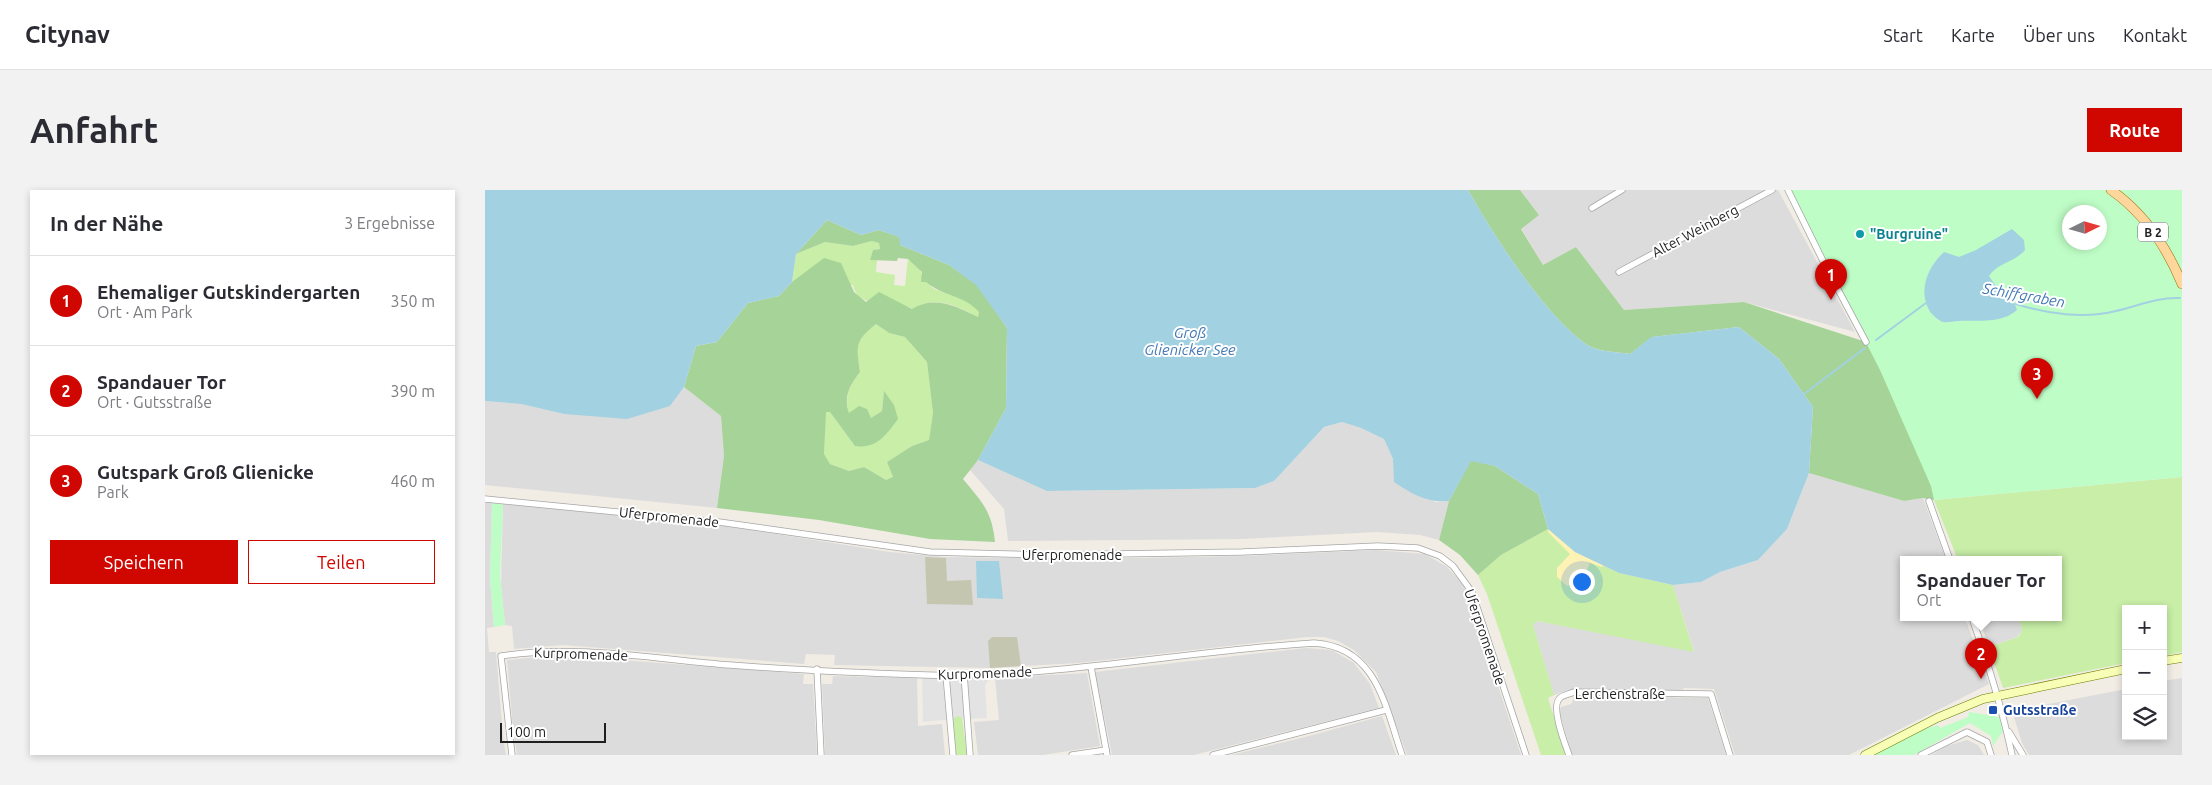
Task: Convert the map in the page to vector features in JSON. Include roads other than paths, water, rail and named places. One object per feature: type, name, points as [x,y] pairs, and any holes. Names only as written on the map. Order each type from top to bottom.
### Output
[{"type":"main road","name":"B 2","points":[[2111,190],[2138,214],[2157,237],[2173,263],[2182,284]]},
{"type":"main road","points":[[2167,660],[2182,658]]},
{"type":"main road","points":[[1865,755],[1943,715],[1997,695],[2122,670]]},
{"type":"street","points":[[1592,208],[1622,190]]},
{"type":"street","name":"Alter Weinberg","points":[[1619,272],[1772,190]]},
{"type":"street","points":[[1788,190],[1826,267],[1867,342]]},
{"type":"street","name":"Uferpromenade","points":[[485,499],[719,522],[930,552],[1047,555],[1242,552],[1378,546],[1418,548],[1435,554],[1453,566],[1472,592],[1525,755]]},
{"type":"street","points":[[1929,501],[1949,556]]},
{"type":"street","points":[[1973,621],[2007,728],[2011,755]]},
{"type":"street","name":"Kurpromenade","points":[[512,755],[501,656],[563,650],[731,665],[964,674],[1091,667],[1300,644],[1324,644],[1350,653],[1365,666],[1376,682],[1402,755]]},
{"type":"street","points":[[1072,755],[1107,753],[1091,667]]},
{"type":"street","points":[[817,669],[821,755]]},
{"type":"street","points":[[946,674],[953,755]]},
{"type":"street","points":[[964,674],[971,755]]},
{"type":"street","name":"Lerchenstraße","points":[[1569,755],[1556,714],[1556,704],[1559,698],[1574,692],[1711,694],[1731,755]]},
{"type":"street","points":[[1213,755],[1387,710]]},
{"type":"street","points":[[2007,728],[2023,755]]},
{"type":"street","points":[[1921,755],[1967,732],[1987,742],[1991,755]]},
{"type":"water","name":"Groß Glienicker See","points":[[485,190],[1468,190],[1506,252],[1539,297],[1573,334],[1589,346],[1603,351],[1630,354],[1651,337],[1739,327],[1779,359],[1813,407],[1809,473],[1787,529],[1758,560],[1720,572],[1701,582],[1673,585],[1619,573],[1575,552],[1548,529],[1538,494],[1495,466],[1471,461],[1449,501],[1434,501],[1414,494],[1394,482],[1393,459],[1384,439],[1361,428],[1342,422],[1324,427],[1274,481],[1255,488],[1047,491],[978,460],[1006,408],[1007,328],[976,285],[949,265],[900,245],[899,237],[879,230],[861,235],[827,220],[796,254],[792,282],[779,296],[748,303],[717,342],[696,346],[684,387],[670,406],[627,419],[564,414],[521,404],[485,401]]},
{"type":"water","points":[[2012,229],[2024,240],[2025,250],[1997,268],[1989,276],[2002,295],[2012,296],[2017,310],[1997,319],[1945,322],[1931,313],[1927,305],[1924,289],[1929,273],[1938,258],[1944,252],[1959,257],[1976,250]]},
{"type":"water","points":[[976,561],[999,561],[1003,599],[977,598]]},
{"type":"waterway","name":"Schiffgraben","points":[[2016,304],[2053,313],[2091,315],[2116,311],[2155,300],[2180,298]]},
{"type":"waterway","name":"Schiffgraben","points":[[1876,340],[1926,303]]},
{"type":"waterway","name":"Schiffgraben","points":[[1804,394],[1865,348]]},
{"type":"place","name":"\"Burgruine\"","points":[[1860,234]]},
{"type":"place","name":"Ehemaliger Gutskindergarten","points":[[1831,300]]},
{"type":"place","name":"Gutspark Groß Glienicke","points":[[2037,399]]},
{"type":"place","name":"Spandauer Tor","points":[[1981,679]]},
{"type":"place","name":"Gutsstraße","points":[[1993,710]]}]
